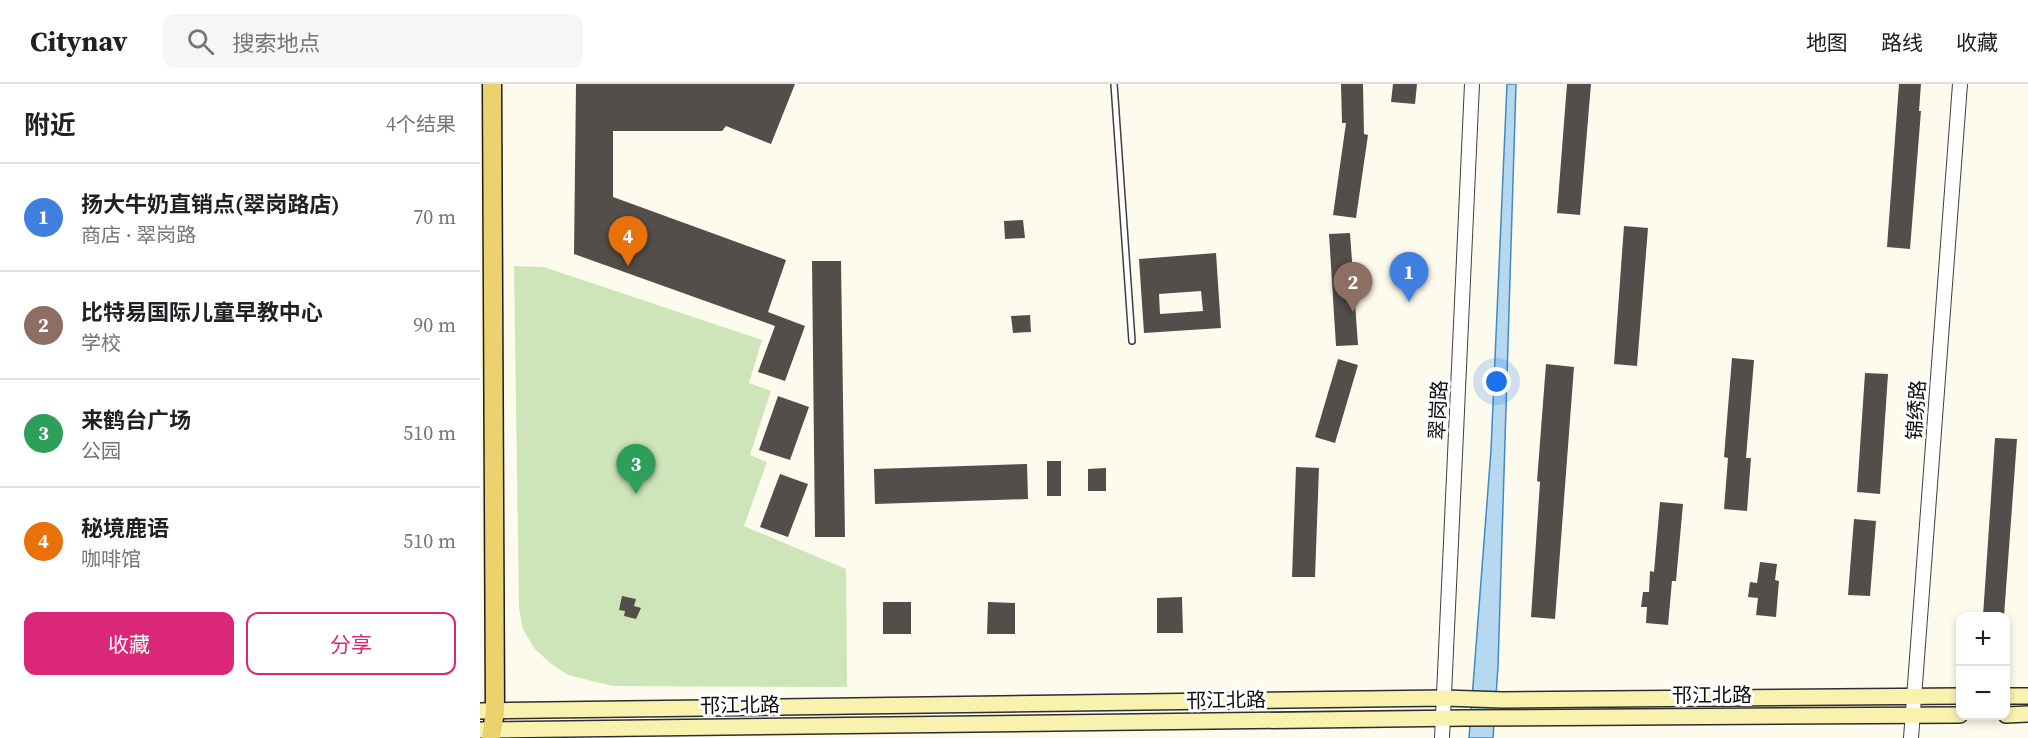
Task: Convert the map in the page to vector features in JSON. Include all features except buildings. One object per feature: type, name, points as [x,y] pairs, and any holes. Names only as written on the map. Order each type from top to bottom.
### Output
[{"type":"main road","points":[[488,724],[492,84]]},
{"type":"main road","name":"邗江北路","points":[[488,724],[1445,698],[1503,700],[1956,696]]},
{"type":"main road","points":[[2010,696],[2028,696]]},
{"type":"main road","points":[[2010,715],[2028,714]]},
{"type":"main road","name":"邗江北路","points":[[488,724],[1956,715]]},
{"type":"street","name":"翠岗路","points":[[1442,738],[1472,84]]},
{"type":"street","name":"锦绣路","points":[[1911,738],[1960,84]]},
{"type":"lane","points":[[1114,84],[1132,341]]},
{"type":"green space","points":[[514,266],[544,267],[762,340],[749,383],[771,391],[750,455],[767,462],[744,526],[846,569],[847,687],[613,686],[568,675],[534,648],[523,629],[519,608]]},
{"type":"water","points":[[1507,84],[1516,84],[1498,667],[1493,738],[1469,738],[1491,450]]},
{"type":"place","name":"秘境鹿语","points":[[628,266]]},
{"type":"place","name":"扬大牛奶直销点(翠岗路店)","points":[[1409,302]]},
{"type":"place","name":"比特易国际儿童早教中心","points":[[1353,312]]},
{"type":"place","name":"来鹤台广场","points":[[636,494]]}]
